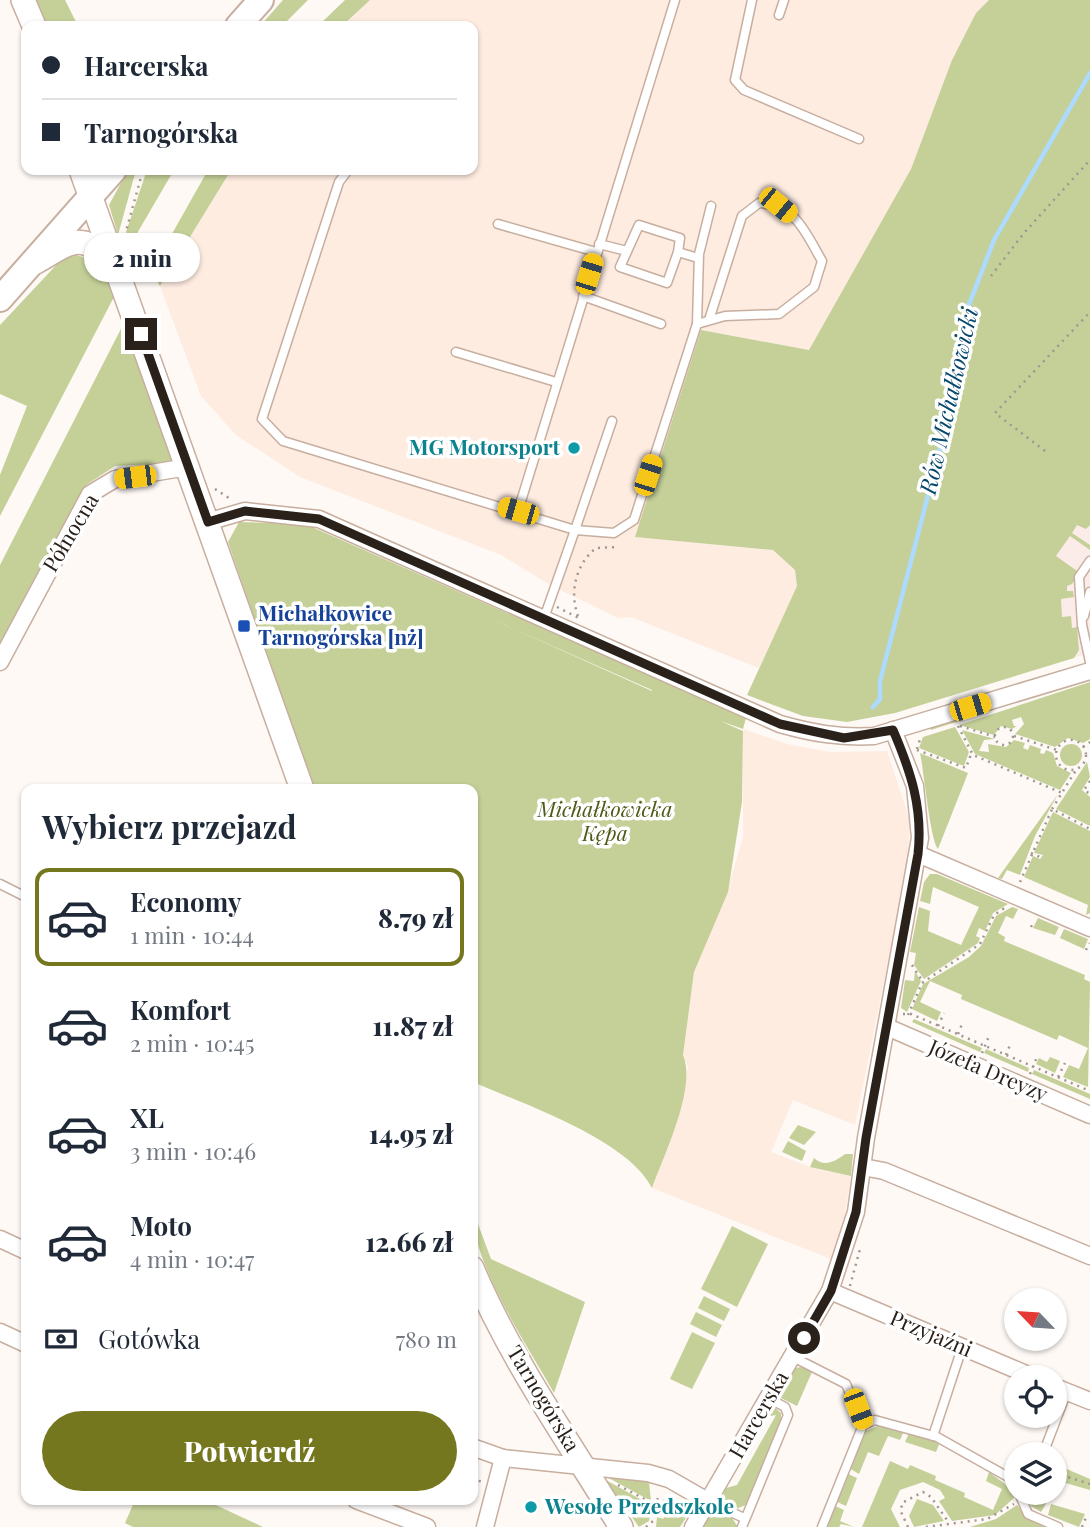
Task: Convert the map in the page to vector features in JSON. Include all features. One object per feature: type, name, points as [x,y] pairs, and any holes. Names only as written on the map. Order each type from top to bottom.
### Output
[{"type":"main road","points":[[243,21],[261,0]]},
{"type":"main road","points":[[0,299],[110,175]]},
{"type":"street","points":[[23,0],[32,21]]},
{"type":"street","points":[[82,175],[89,200],[118,254],[188,467],[300,784]]},
{"type":"street","points":[[31,265],[67,244],[83,242],[118,254]]},
{"type":"street","name":"Północna","points":[[0,662],[90,494],[115,479],[188,467]]},
{"type":"street","points":[[208,522],[245,511],[319,519],[543,621],[780,724],[844,738],[893,730],[1090,670]]},
{"type":"street","name":"Harcerska","points":[[694,1527],[831,1291],[856,1212],[918,854],[920,823],[915,786],[893,730]]},
{"type":"street","points":[[918,854],[1090,928]]},
{"type":"street","name":"Józefa Dreyzy","points":[[887,1027],[1090,1115]]},
{"type":"street","points":[[863,1167],[884,1171],[1090,1256]]},
{"type":"street","points":[[0,1239],[21,1249]]},
{"type":"street","name":"Tarnogórska","points":[[478,1281],[532,1386],[621,1527]]},
{"type":"street","name":"Przyjaźni","points":[[831,1291],[1004,1365]]},
{"type":"street","points":[[0,1332],[21,1342]]},
{"type":"street","points":[[1067,1391],[1090,1401]]},
{"type":"street","points":[[478,1449],[503,1458],[648,1473],[669,1479],[709,1502]]},
{"type":"street","points":[[485,1527],[503,1458]]},
{"type":"street","points":[[369,1505],[427,1527]]},
{"type":"lane","points":[[518,511],[675,0]]},
{"type":"lane","points":[[752,0],[735,80],[744,90],[859,139]]},
{"type":"lane","points":[[779,15],[784,0]]},
{"type":"lane","points":[[344,175],[340,181],[262,419],[283,441],[575,530],[614,533],[634,520],[697,324],[698,258],[711,206]]},
{"type":"lane","points":[[697,324],[726,316],[779,314],[814,287],[822,261],[799,221],[778,205],[759,203],[742,216],[709,320]]},
{"type":"lane","points":[[498,224],[598,248],[627,251]]},
{"type":"lane","points":[[639,225],[680,238],[678,253],[667,283],[620,267],[639,225]]},
{"type":"lane","points":[[678,253],[698,258]]},
{"type":"lane","points":[[583,296],[661,324]]},
{"type":"lane","points":[[456,352],[556,382]]},
{"type":"lane","points":[[543,621],[612,421]]},
{"type":"lane","points":[[1090,561],[1079,577],[1082,625],[1090,662]]},
{"type":"lane","points":[[1082,625],[1090,592]]},
{"type":"lane","points":[[1082,625],[1090,611]]},
{"type":"lane","points":[[0,884],[21,894]]},
{"type":"lane","points":[[933,1436],[962,1348]]},
{"type":"lane","points":[[793,1357],[846,1384],[863,1425]]},
{"type":"lane","points":[[709,1502],[743,1523],[788,1415],[785,1407],[768,1398]]},
{"type":"lane","points":[[822,1527],[863,1425],[874,1420],[933,1436],[1004,1475]]},
{"type":"lane","points":[[1024,1505],[1028,1514],[1058,1527]]},
{"type":"path","points":[[991,276],[1024,233],[1090,160]]},
{"type":"path","points":[[118,254],[142,175]]},
{"type":"path","points":[[1045,451],[995,413],[1090,312]]},
{"type":"path","points":[[213,487],[234,501]]},
{"type":"path","points":[[578,616],[573,596],[582,562],[596,548],[618,547]]},
{"type":"path","points":[[957,726],[956,723],[968,719]]},
{"type":"path","points":[[957,726],[996,737],[1005,744],[1013,736]]},
{"type":"path","points":[[957,726],[972,753],[1062,793]]},
{"type":"path","points":[[996,737],[998,730],[1003,727],[1010,730],[1013,736],[1057,750]]},
{"type":"path","points":[[926,733],[919,739],[917,752],[966,768],[972,753]]},
{"type":"path","points":[[1017,888],[1052,809],[1085,756],[1083,747],[1070,740],[1061,744],[1057,750],[1060,765],[1069,770],[1077,768]]},
{"type":"path","points":[[1083,747],[1090,742]]},
{"type":"path","points":[[1085,756],[1090,759]]},
{"type":"path","points":[[1090,781],[1084,790],[1090,794]]},
{"type":"path","points":[[1052,809],[1090,829]]},
{"type":"path","points":[[1031,853],[1040,857],[1041,854]]},
{"type":"path","points":[[908,1014],[923,982],[980,944],[995,915],[1012,904],[1000,899]]},
{"type":"path","points":[[1086,950],[1090,940]]},
{"type":"path","points":[[905,964],[915,966],[923,982]]},
{"type":"path","points":[[899,1009],[1090,1090]]},
{"type":"path","points":[[938,1026],[944,1013]]},
{"type":"path","points":[[958,1034],[962,1024]]},
{"type":"path","points":[[976,1066],[989,1036]]},
{"type":"path","points":[[1006,1055],[1010,1045]]},
{"type":"path","points":[[1024,1086],[1037,1057]]},
{"type":"path","points":[[1058,1077],[1065,1063]]},
{"type":"path","points":[[1067,1476],[1090,1484]]},
{"type":"path","points":[[478,1481],[483,1482]]},
{"type":"path","points":[[610,1481],[652,1503]]},
{"type":"path","points":[[908,1527],[901,1512],[902,1503],[923,1492],[931,1497],[949,1523]]},
{"type":"path","points":[[655,1498],[668,1505],[662,1517],[649,1510],[652,1503],[655,1498]]},
{"type":"path","points":[[926,1527],[993,1518],[1008,1505]]},
{"type":"path","points":[[653,1512],[654,1527]]},
{"type":"path","points":[[1082,1527],[1087,1515]]},
{"type":"path","points":[[646,1527],[653,1521]]},
{"type":"path","points":[[968,1527],[970,1521]]},
{"type":"shaded area","points":[[370,0],[989,0],[976,13],[952,60],[911,169],[809,350],[701,330],[636,537],[773,550],[795,570],[797,586],[759,668],[631,617],[618,618],[550,585],[501,555],[300,477],[236,435],[201,396],[160,286],[228,175],[478,175],[478,21],[347,21]]},
{"type":"shaded area","points":[[1090,508],[1090,653],[1029,671],[1032,554]]},
{"type":"shaded area","points":[[743,729],[787,744],[830,752],[887,751],[909,818],[909,859],[855,1125],[793,1100],[771,1152],[813,1168],[851,1176],[844,1220],[831,1259],[652,1188],[678,1117],[688,1067],[683,1055],[694,971],[727,892],[743,837]]},
{"type":"green space","points":[[27,0],[65,0],[76,21],[37,21]]},
{"type":"green space","points":[[283,0],[308,0],[287,21],[264,21]]},
{"type":"green space","points":[[345,0],[370,0],[347,21],[323,21]]},
{"type":"green space","points":[[989,0],[1090,0],[1090,525],[1086,529],[1077,525],[1072,533],[1090,545],[1090,550],[1070,536],[1056,556],[1080,573],[1072,584],[1067,586],[1067,591],[1073,591],[1074,597],[1061,599],[1062,617],[1071,616],[1072,628],[1077,627],[1079,650],[1074,658],[895,713],[847,722],[803,716],[747,695],[797,586],[795,570],[773,550],[635,537],[701,330],[809,350],[911,169],[952,60],[976,13]]},
{"type":"green space","points":[[125,175],[135,175],[118,235],[109,205]]},
{"type":"green space","points":[[145,175],[171,175],[132,242],[126,232]]},
{"type":"green space","points":[[205,175],[228,175],[160,286],[151,271]]},
{"type":"green space","points":[[76,255],[94,260],[115,295],[0,516],[0,475],[27,406],[0,394],[0,325],[61,260]]},
{"type":"green space","points":[[127,317],[175,463],[115,466],[86,485],[0,647],[0,565]]},
{"type":"green space","name":"Michałkowicka Kępa","points":[[239,522],[305,524],[746,718],[743,729],[720,721],[743,731],[742,802],[728,892],[694,972],[683,1055],[686,1085],[683,1102],[652,1188],[639,1170],[598,1139],[545,1112],[478,1084],[478,784],[311,784],[228,542]],"holes":[[[494,620],[652,690],[652,691]]]},
{"type":"green space","points":[[1090,676],[1090,679],[931,730],[930,728]]},
{"type":"green space","points":[[1090,682],[1090,739],[1083,743],[1068,738],[1055,747],[1015,734],[1024,724],[1021,717],[1012,720],[1014,726],[1017,726],[1012,729],[1001,726],[994,735],[959,725]]},
{"type":"green space","points":[[955,727],[969,752],[964,766],[919,748],[923,737]]},
{"type":"green space","points":[[962,730],[995,739],[984,740],[979,751],[989,752],[988,744],[1006,747],[1014,740],[1025,743],[1023,748],[1028,750],[1030,745],[1041,749],[1040,753],[1044,754],[1046,750],[1053,753],[1057,766],[1071,773],[1060,790],[975,754]]},
{"type":"green space","points":[[1067,744],[1075,744],[1082,751],[1082,759],[1075,766],[1067,766],[1060,759],[1060,751]]},
{"type":"green space","points":[[920,753],[968,773],[938,849],[930,819]]},
{"type":"green space","points":[[1087,762],[1090,777],[1082,790],[1090,797],[1090,826],[1056,809]]},
{"type":"green space","points":[[1058,794],[1035,836],[1020,875],[1007,870],[1002,879],[998,878]]},
{"type":"green space","points":[[1053,812],[1090,831],[1090,913],[1086,915],[1088,905],[1024,877],[1033,856],[1040,859],[1043,855],[1034,853]]},
{"type":"green space","points":[[930,874],[937,874],[1008,904],[993,913],[985,931],[979,928],[976,936],[980,938],[978,943],[924,979],[914,965],[916,953],[910,952],[919,907],[930,911],[928,931],[961,945],[979,907],[933,887],[930,904],[920,901],[924,882]]},
{"type":"green space","points":[[1012,907],[1018,909],[1013,919],[1006,916],[998,933],[1005,937],[1004,941],[1085,975],[1084,979],[1090,982],[1088,1087],[1063,1077],[1069,1065],[1079,1069],[1088,1048],[1059,1035],[1057,1040],[961,999],[962,995],[930,981],[920,1002],[941,1012],[937,1021],[912,1009],[923,984],[969,957],[981,946],[996,916]]},
{"type":"green space","points":[[1038,918],[1059,927],[1055,935],[1033,928]]},
{"type":"green space","points":[[1064,929],[1088,939],[1084,949],[1060,938]]},
{"type":"green space","points":[[915,971],[921,981],[907,1012],[901,1008],[905,980],[914,981]]},
{"type":"green space","points":[[914,1019],[982,1048],[980,1052],[912,1022]]},
{"type":"green space","points":[[986,1049],[1029,1068],[1028,1072],[984,1053]]},
{"type":"green space","points":[[1050,1057],[1060,1061],[1055,1073],[1036,1064],[1039,1058],[1047,1062]]},
{"type":"green space","points":[[1034,1070],[1090,1094],[1090,1099],[1032,1074]]},
{"type":"green space","points":[[798,1125],[816,1132],[804,1145],[789,1138]]},
{"type":"green space","points":[[788,1141],[806,1151],[802,1161],[782,1152]]},
{"type":"green space","points":[[845,1154],[853,1154],[851,1176],[810,1167],[814,1158],[826,1163]]},
{"type":"green space","points":[[478,1224],[491,1259],[585,1302],[554,1393],[502,1303],[481,1254]]},
{"type":"green space","points":[[732,1226],[768,1244],[737,1307],[701,1289]]},
{"type":"green space","points":[[704,1296],[730,1309],[724,1321],[698,1308]]},
{"type":"green space","points":[[696,1312],[722,1325],[716,1337],[690,1324]]},
{"type":"green space","points":[[692,1332],[715,1343],[692,1389],[670,1379]]},
{"type":"green space","points":[[802,1367],[812,1372],[797,1406],[777,1396],[794,1368]]},
{"type":"green space","points":[[772,1405],[781,1413],[781,1423],[746,1505],[733,1510],[723,1503],[722,1497],[726,1488],[737,1485],[776,1415],[765,1417]]},
{"type":"green space","points":[[879,1425],[904,1431],[900,1440],[888,1436],[879,1456],[868,1452],[859,1474],[849,1468],[864,1432]]},
{"type":"green space","points":[[909,1433],[940,1442],[936,1452],[905,1442]]},
{"type":"green space","points":[[890,1461],[908,1469],[910,1465],[936,1476],[935,1480],[965,1493],[964,1497],[993,1510],[1002,1489],[986,1481],[989,1472],[1004,1483],[1004,1505],[1006,1505],[995,1515],[952,1521],[939,1501],[945,1498],[940,1490],[923,1482],[900,1490],[891,1509],[900,1527],[862,1527]]},
{"type":"green space","points":[[1067,1469],[1090,1479],[1090,1490],[1067,1483]]},
{"type":"green space","points":[[846,1473],[857,1478],[846,1506],[835,1501]]},
{"type":"green space","points":[[605,1476],[649,1482],[651,1501]]},
{"type":"green space","points":[[604,1479],[649,1504],[646,1510],[651,1513],[649,1521],[639,1527]]},
{"type":"green space","points":[[917,1499],[933,1505],[944,1521],[914,1527],[909,1516]]},
{"type":"green space","points":[[133,1505],[216,1505],[263,1527],[133,1527],[125,1523]]},
{"type":"green space","points":[[833,1505],[844,1510],[840,1521],[854,1527],[841,1524],[839,1527],[825,1527]]},
{"type":"green space","points":[[1017,1505],[1028,1518],[1048,1527],[970,1527],[996,1519]]},
{"type":"green space","points":[[1031,1505],[1045,1505],[1041,1512]]},
{"type":"green space","points":[[1051,1505],[1085,1514],[1079,1527],[1048,1515]]},
{"type":"green space","points":[[693,1507],[680,1527],[656,1527],[657,1517],[663,1519],[669,1508]]},
{"type":"green space","points":[[716,1511],[732,1518],[738,1527],[701,1527],[708,1515]]},
{"type":"waterway","name":"Rów Michałkowicki","points":[[873,707],[880,699],[880,681],[940,449],[965,315],[994,240],[1090,73]]},
{"type":"place","name":"MG Motorsport","points":[[574,448]]},
{"type":"place","name":"Michałkowice Tarnogórska [nż]","points":[[244,626]]},
{"type":"place","name":"Wesołe Przedszkole","points":[[531,1507]]},
{"type":"route","points":[[141,334],[208,522],[245,511],[319,519],[543,621],[780,724],[806,732],[844,738],[874,736],[893,730],[915,786],[920,823],[918,854],[866,1138],[856,1212],[831,1291],[804,1338]]}]
